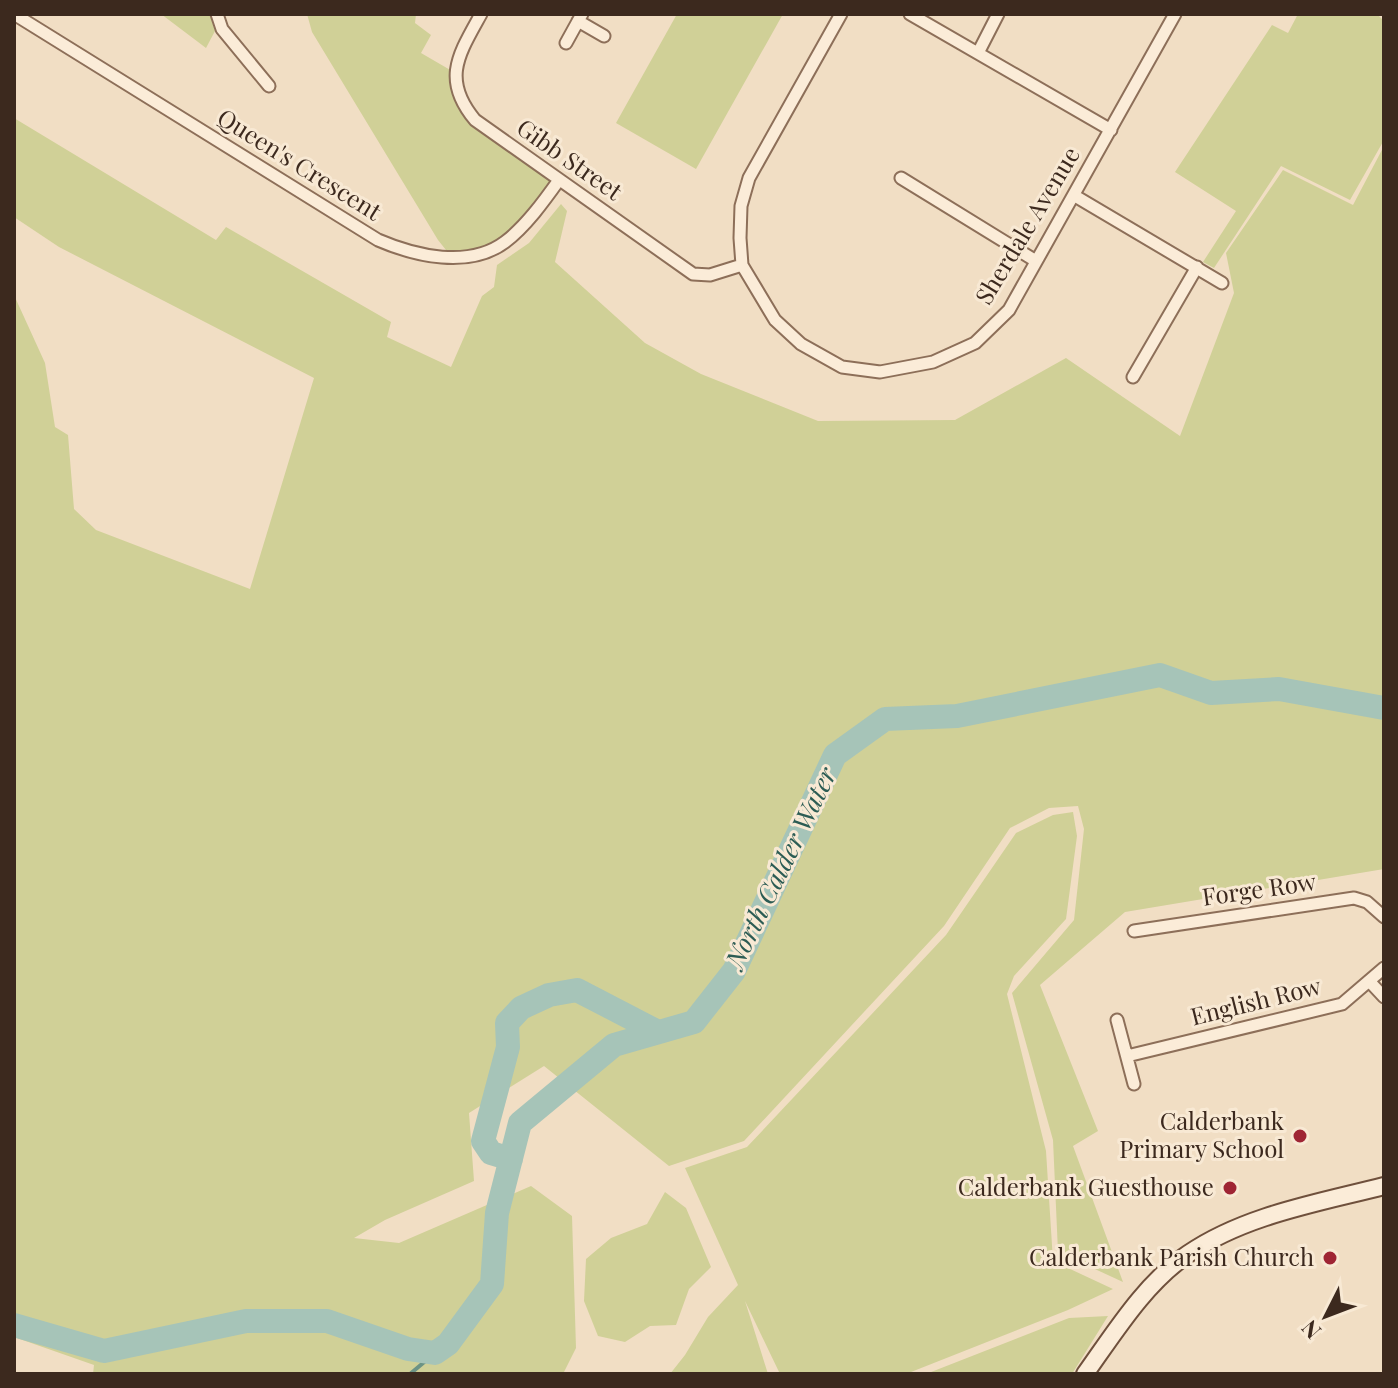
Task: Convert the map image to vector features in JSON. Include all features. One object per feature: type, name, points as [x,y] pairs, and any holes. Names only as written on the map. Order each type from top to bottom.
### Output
[{"type":"main road","points":[[1085,1374],[1115,1330],[1160,1278],[1187,1255],[1215,1238],[1307,1205],[1384,1186]]},
{"type":"street","name":"Queen's Crescent","points":[[14,14],[378,240],[405,252],[455,258],[488,252],[505,242],[559,180]]},
{"type":"street","points":[[217,14],[222,29],[269,86]]},
{"type":"street","name":"Gibb Street","points":[[481,14],[459,53],[455,82],[459,96],[475,120],[693,274],[710,275],[742,265]]},
{"type":"street","name":"Sherdale Avenue","points":[[841,14],[749,178],[741,206],[742,265],[775,320],[801,344],[842,367],[880,372],[933,362],[975,343],[1009,310],[1175,14]]},
{"type":"street","points":[[910,14],[1111,130]]},
{"type":"street","points":[[978,53],[998,14]]},
{"type":"street","points":[[566,43],[580,17],[604,36]]},
{"type":"street","points":[[901,178],[1036,261]]},
{"type":"street","points":[[1075,196],[1222,283]]},
{"type":"street","points":[[1133,377],[1197,267]]},
{"type":"street","name":"Forge Row","points":[[1134,931],[1354,898],[1367,902],[1384,917]]},
{"type":"street","name":"English Row","points":[[1127,1056],[1342,1004],[1384,968]]},
{"type":"street","points":[[1370,982],[1384,997]]},
{"type":"street","points":[[1117,1020],[1134,1084]]},
{"type":"green space","points":[[161,14],[210,14],[215,31],[206,48]]},
{"type":"green space","points":[[307,14],[416,14],[415,23],[431,35],[421,53],[452,71],[464,110],[554,181],[515,229],[488,248],[450,255],[312,32]]},
{"type":"green space","points":[[677,14],[783,14],[696,169],[616,123]]},
{"type":"green space","points":[[1298,14],[1377,14],[1384,21],[1384,140],[1350,200],[1281,166],[1214,268],[1203,262],[1236,211],[1175,172],[1272,25],[1288,33]]},
{"type":"green space","points":[[14,118],[216,240],[226,227],[391,322],[387,337],[451,367],[482,296],[494,287],[497,265],[529,243],[561,204],[567,211],[555,262],[645,343],[701,374],[818,421],[955,420],[1066,358],[1180,436],[1234,293],[1226,253],[1283,170],[1353,205],[1384,146],[1384,869],[1125,912],[1040,985],[1098,1131],[1073,1146],[1123,1282],[1058,1252],[1053,1140],[1012,993],[1074,920],[1084,829],[1078,806],[1049,808],[1010,828],[944,926],[744,1141],[669,1166],[544,1066],[469,1113],[474,1181],[385,1220],[354,1238],[399,1243],[531,1186],[572,1216],[576,1348],[563,1374],[93,1374],[94,1365],[14,1337],[14,295],[45,363],[55,427],[68,435],[74,509],[96,530],[250,589],[314,378],[59,247],[14,217]]},
{"type":"green space","points":[[1073,812],[1077,836],[1066,919],[1014,976],[1007,994],[1046,1151],[1053,1261],[1113,1289],[906,1374],[780,1374],[745,1301],[768,1374],[670,1374],[708,1317],[738,1285],[685,1168],[747,1147],[946,935],[1016,833],[1053,815]]},
{"type":"green space","points":[[665,1192],[686,1208],[711,1267],[689,1289],[676,1325],[650,1326],[625,1342],[598,1336],[584,1301],[586,1259],[611,1238],[647,1224]]},
{"type":"green space","points":[[1108,1316],[1072,1374],[926,1374],[1069,1318]]},
{"type":"waterway","name":"North Calder Water","points":[[14,1325],[104,1351],[246,1321],[327,1321],[408,1349],[435,1353],[448,1344],[492,1284],[497,1213],[520,1123],[614,1045],[694,1022],[734,971],[835,755],[885,719],[957,716],[1160,675],[1211,693],[1279,689],[1384,708]]},
{"type":"waterway","name":"North Calder Water","points":[[511,1159],[491,1153],[483,1141],[508,1047],[507,1023],[521,1008],[549,995],[577,990],[658,1032]]},
{"type":"waterway","points":[[410,1374],[435,1353]]},
{"type":"place","name":"Calderbank Primary School","points":[[1300,1136]]},
{"type":"place","name":"Calderbank Guesthouse","points":[[1230,1188]]},
{"type":"place","name":"Calderbank Parish Church","points":[[1330,1258]]}]
